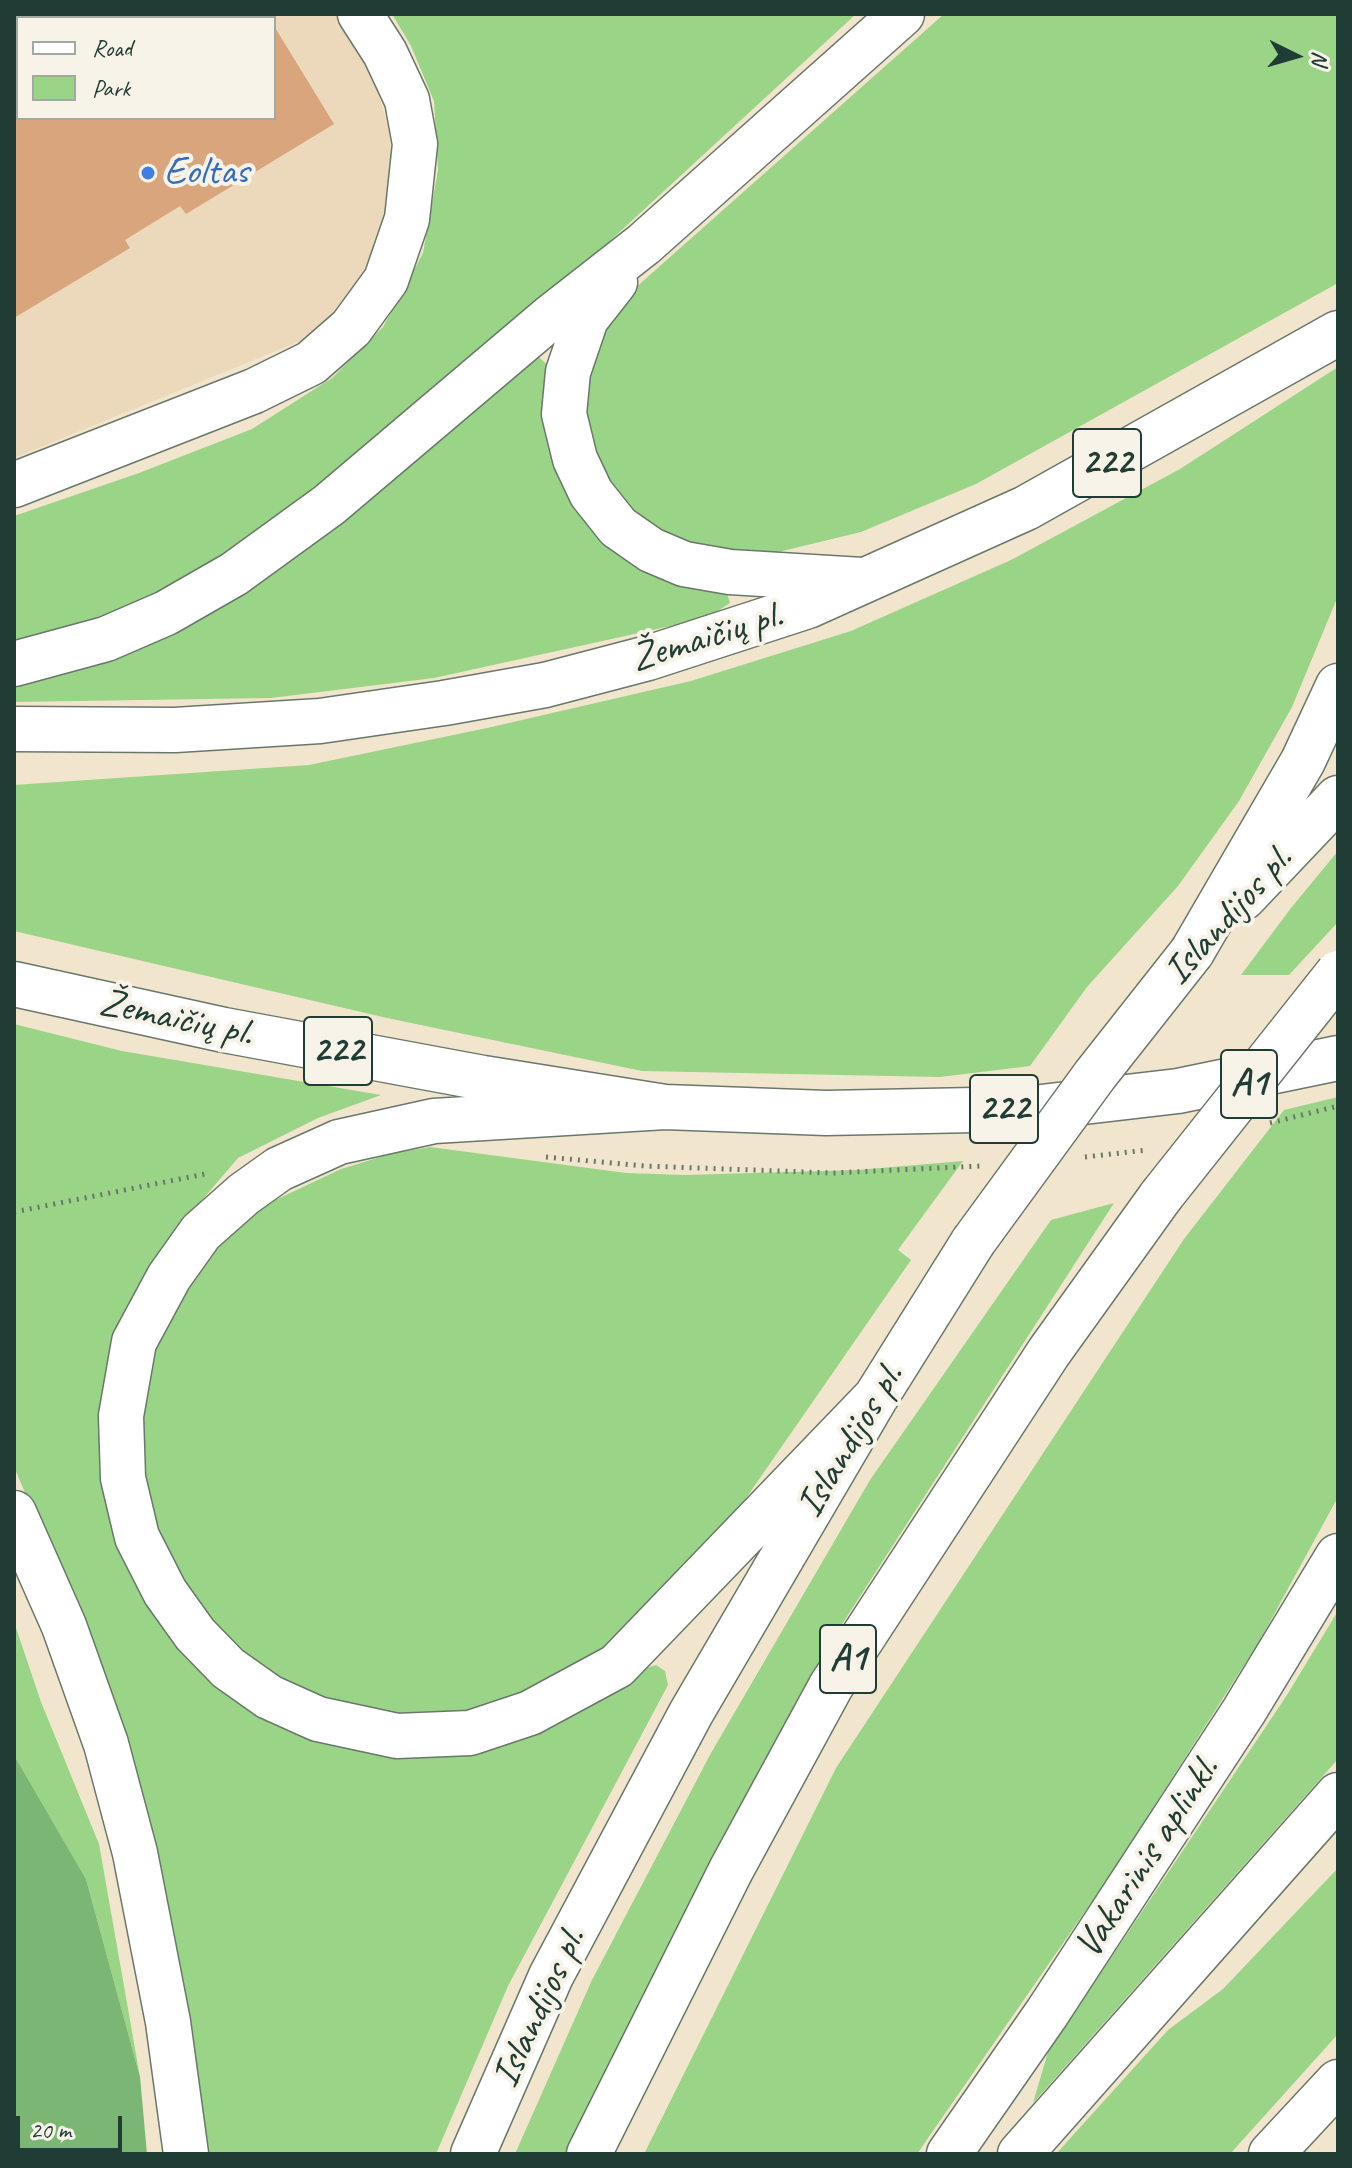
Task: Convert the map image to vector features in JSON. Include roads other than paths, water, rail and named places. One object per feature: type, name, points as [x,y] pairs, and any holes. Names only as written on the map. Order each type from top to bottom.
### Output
[{"type":"main road","points":[[14,485],[254,391],[311,363],[351,328],[386,280],[407,219],[415,144],[407,100],[385,53],[360,14]]},
{"type":"main road","points":[[14,664],[106,639],[166,613],[234,574],[329,505],[552,316],[644,244],[902,14]]},
{"type":"main road","points":[[644,244],[586,319],[568,372],[564,414],[575,459],[591,493],[618,527],[651,550],[684,564],[730,572],[868,580]]},
{"type":"main road","name":"Žemaičių pl.","points":[[14,729],[175,730],[320,721],[545,685],[648,658],[754,626],[868,580],[1026,508],[1338,333]]},
{"type":"main road","points":[[1192,952],[1303,761],[1338,686]]},
{"type":"main road","name":"Islandijos pl.","points":[[473,2154],[558,1962],[691,1713],[876,1397],[973,1242],[1095,1075],[1192,952],[1338,798]]},
{"type":"main road","name":"A1","points":[[589,2154],[731,1870],[831,1686],[1049,1352],[1161,1196],[1338,973]]},
{"type":"main road","name":"Žemaičių pl.","points":[[14,984],[224,1030],[483,1078],[665,1107],[826,1113],[1024,1109],[1178,1091],[1338,1058]]},
{"type":"main road","points":[[665,1107],[434,1121],[361,1136],[339,1142],[279,1169],[244,1194],[201,1232],[169,1277],[134,1342],[121,1416],[123,1478],[137,1537],[165,1592],[187,1624],[228,1668],[269,1697],[318,1719],[397,1736],[470,1733],[530,1713],[617,1666],[876,1397]]},
{"type":"main road","points":[[14,1513],[64,1626],[110,1758],[135,1853],[168,2022],[186,2154]]},
{"type":"main road","name":"Vakarinis aplinkl.","points":[[949,2154],[1047,2013],[1244,1711],[1338,1556]]},
{"type":"main road","points":[[1020,2154],[1338,1795]]},
{"type":"main road","points":[[1271,2154],[1338,2082]]},
{"type":"place","name":"Eoltas","points":[[148,173]]}]
